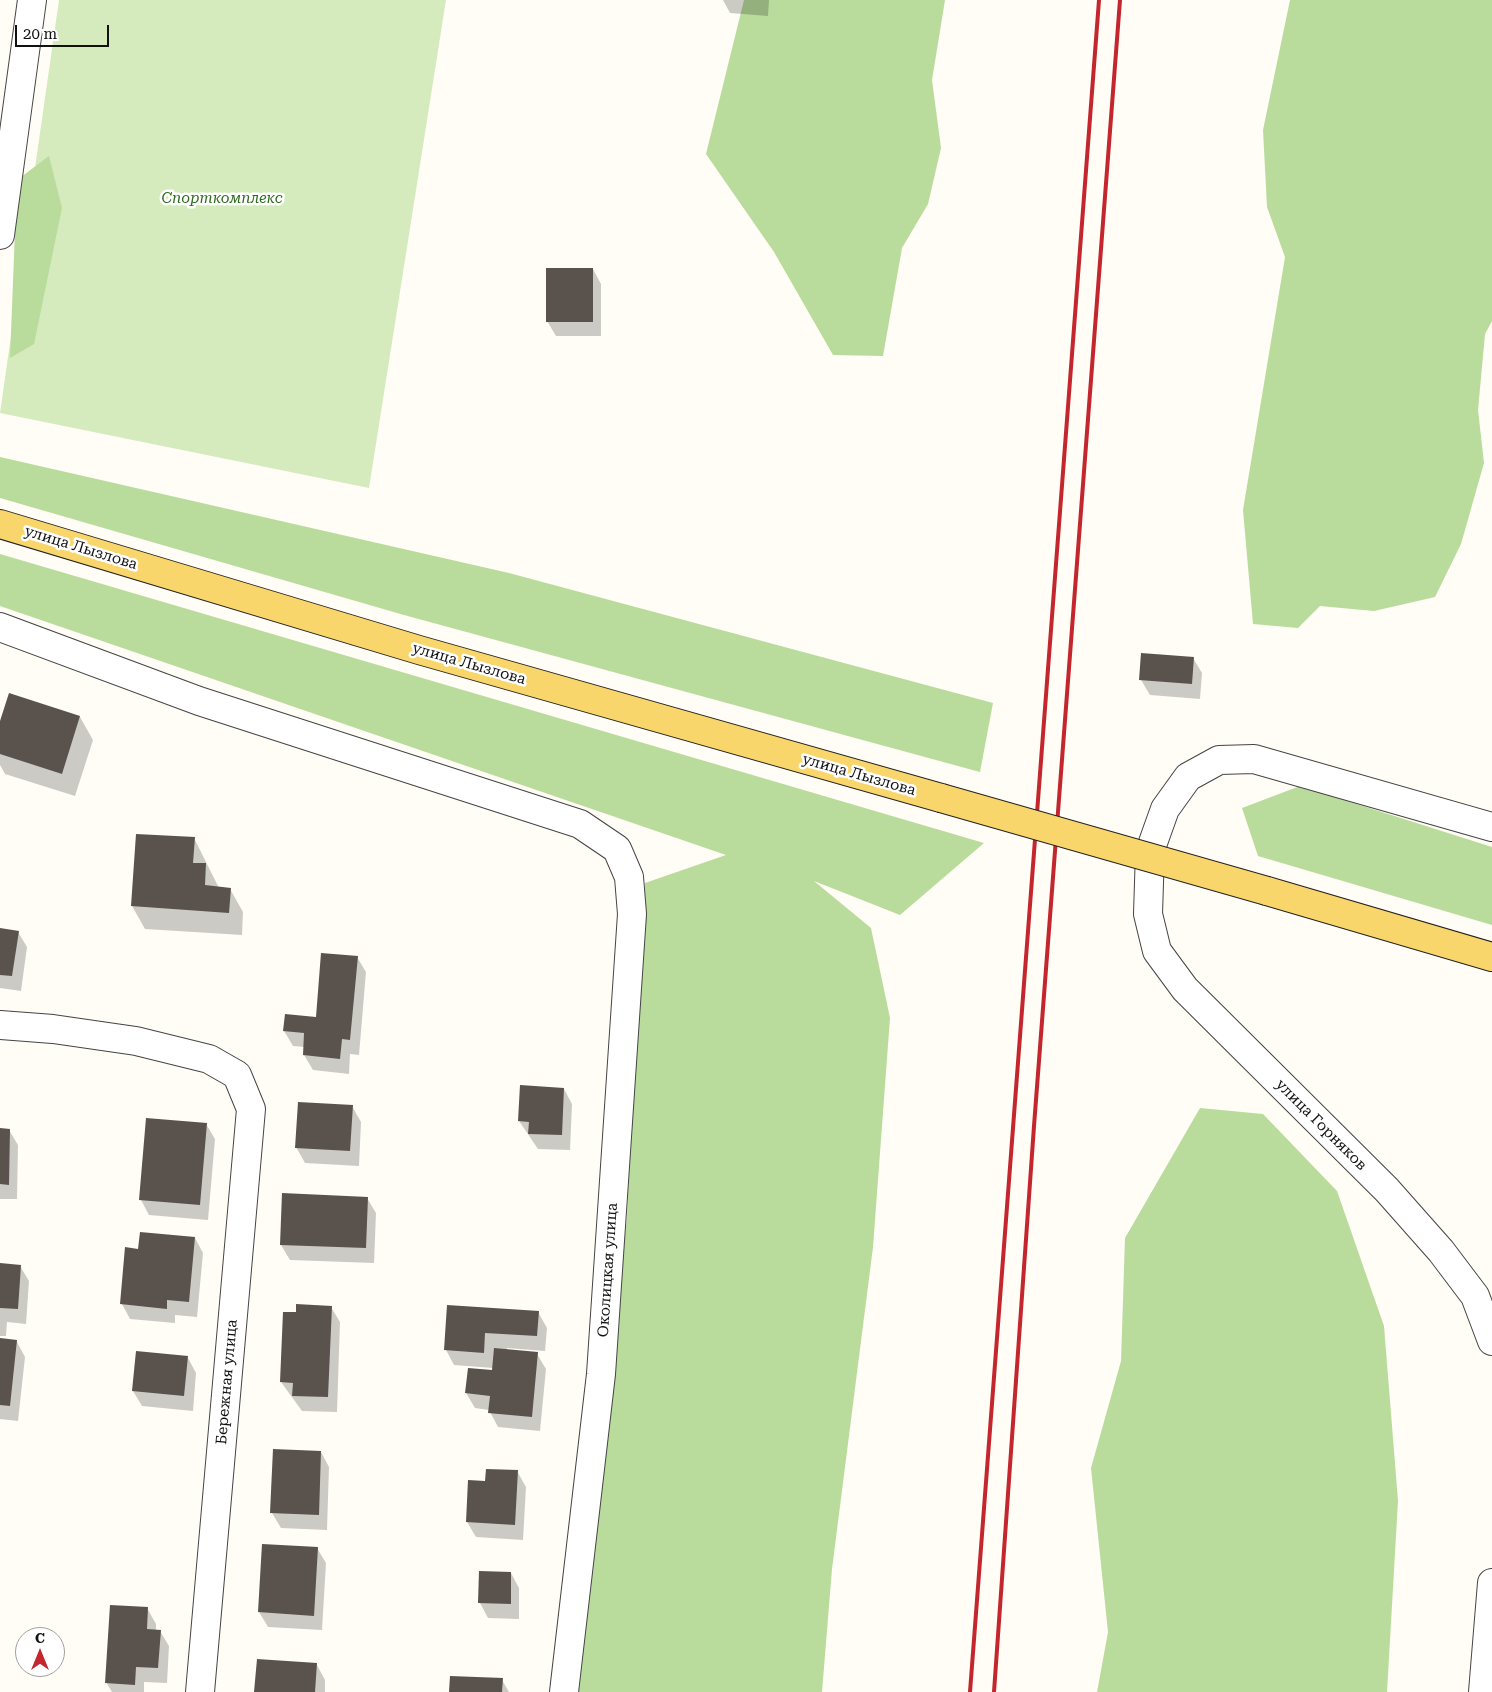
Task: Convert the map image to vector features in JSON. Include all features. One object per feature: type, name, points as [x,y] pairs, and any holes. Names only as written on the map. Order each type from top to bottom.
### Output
[{"type":"main road","name":"улица Лызлова","points":[[0,524],[419,650],[1267,891],[1492,957]]},
{"type":"street","points":[[0,235],[32,0]]},
{"type":"street","name":"Околицкая улица","points":[[0,627],[199,701],[580,824],[617,849],[629,877],[632,914],[601,1374],[564,1692]]},
{"type":"street","name":"улица Горняков","points":[[1492,827],[1254,759],[1219,760],[1188,778],[1165,809],[1150,851],[1148,914],[1157,951],[1185,989],[1387,1190],[1441,1250],[1475,1296],[1492,1341]]},
{"type":"street","name":"Бережная улица","points":[[0,1025],[53,1029],[136,1041],[209,1059],[237,1075],[251,1109],[200,1692]]},
{"type":"street","points":[[1483,1692],[1492,1583]]},
{"type":"green space","name":"Спорткомплекс","points":[[59,0],[446,0],[369,488],[0,413]]},
{"type":"green space","points":[[744,0],[945,0],[932,80],[941,148],[928,204],[902,248],[883,356],[833,355],[774,252],[706,154]]},
{"type":"green space","points":[[1290,0],[1492,0],[1492,321],[1485,334],[1478,410],[1484,463],[1461,544],[1435,597],[1374,611],[1320,606],[1298,628],[1253,624],[1243,510],[1285,257],[1267,207],[1263,130]]},
{"type":"green space","points":[[49,156],[62,208],[34,344],[10,358],[17,180]]},
{"type":"green space","points":[[0,457],[509,573],[993,703],[980,772],[404,615],[0,498]]},
{"type":"green space","points":[[0,554],[984,843],[900,915],[814,881],[871,928],[890,1018],[873,1247],[832,1569],[822,1692],[568,1692],[605,1413],[627,1217],[636,1009],[645,883],[726,855],[0,606]]},
{"type":"green space","points":[[1300,786],[1492,847],[1492,925],[1258,856],[1242,808]]},
{"type":"green space","points":[[1200,1108],[1263,1114],[1337,1191],[1384,1326],[1398,1501],[1387,1692],[1097,1692],[1108,1632],[1091,1468],[1121,1361],[1125,1238]]},
{"type":"building","points":[[546,268],[593,268],[593,322],[546,322]]},
{"type":"building","points":[[1141,653],[1194,657],[1192,684],[1139,680]]},
{"type":"building","points":[[9,693],[80,716],[62,774],[0,754],[0,721]]},
{"type":"building","points":[[136,834],[195,837],[193,863],[206,863],[205,885],[231,888],[229,913],[131,906]]},
{"type":"building","points":[[0,928],[19,931],[12,976],[0,975]]},
{"type":"building","points":[[321,953],[358,956],[350,1040],[342,1039],[340,1059],[303,1055],[304,1033],[283,1031],[285,1014],[316,1017]]},
{"type":"building","points":[[520,1085],[564,1088],[562,1135],[528,1134],[529,1122],[518,1121]]},
{"type":"building","points":[[298,1102],[353,1105],[350,1151],[295,1148]]},
{"type":"building","points":[[146,1118],[207,1123],[200,1205],[139,1200]]},
{"type":"building","points":[[0,1128],[10,1129],[9,1185],[0,1184]]},
{"type":"building","points":[[282,1193],[368,1197],[366,1248],[280,1245]]},
{"type":"building","points":[[140,1232],[195,1237],[189,1302],[167,1300],[167,1309],[120,1304],[125,1247],[138,1249]]},
{"type":"building","points":[[0,1263],[21,1265],[18,1309],[0,1308]]},
{"type":"building","points":[[296,1304],[332,1306],[328,1397],[292,1396],[293,1383],[280,1382],[283,1312],[296,1312]]},
{"type":"building","points":[[447,1305],[539,1311],[537,1336],[485,1333],[484,1353],[444,1350]]},
{"type":"building","points":[[0,1338],[17,1340],[10,1406],[0,1405]]},
{"type":"building","points":[[494,1348],[538,1352],[532,1417],[488,1413],[490,1396],[465,1393],[468,1368],[492,1370]]},
{"type":"building","points":[[136,1351],[188,1356],[184,1396],[132,1391]]},
{"type":"building","points":[[273,1449],[321,1451],[319,1515],[270,1513]]},
{"type":"building","points":[[486,1469],[518,1470],[515,1525],[466,1522],[468,1480],[485,1481]]},
{"type":"building","points":[[262,1544],[318,1547],[314,1616],[258,1612]]},
{"type":"building","points":[[479,1571],[511,1572],[511,1604],[478,1603]]},
{"type":"building","points":[[110,1605],[148,1607],[147,1629],[161,1630],[158,1668],[136,1667],[135,1685],[105,1683]]},
{"type":"building","points":[[257,1659],[317,1663],[315,1692],[254,1692]]},
{"type":"building","points":[[450,1676],[503,1678],[502,1692],[449,1692]]},
{"type":"railway","points":[[970,1692],[1099,0]]},
{"type":"railway","points":[[994,1692],[1034,1126],[1120,0]]}]
